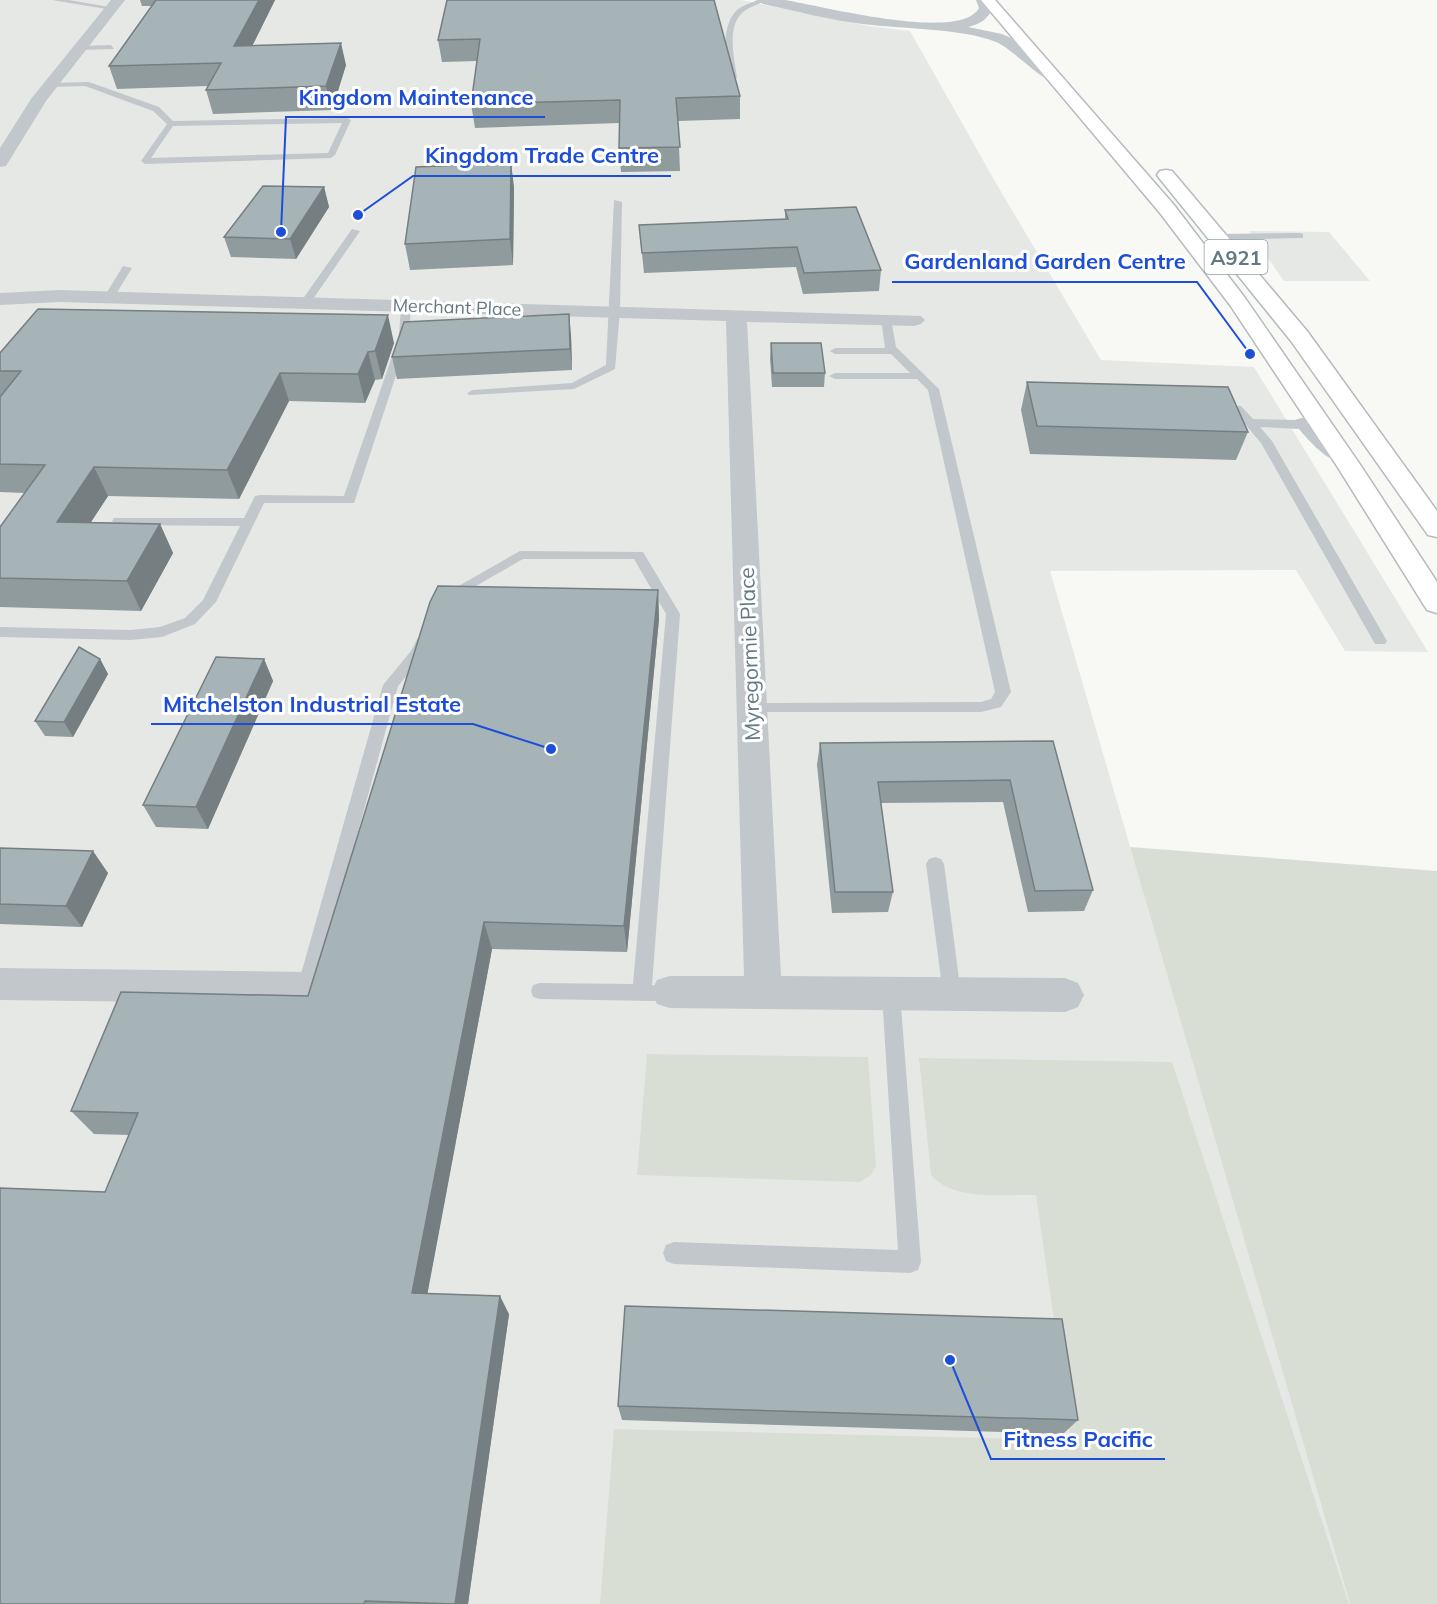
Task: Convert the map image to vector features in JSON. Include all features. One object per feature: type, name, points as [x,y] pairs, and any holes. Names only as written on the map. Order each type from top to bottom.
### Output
[{"type":"main road","name":"A921","points":[[988,0],[1167,209],[1231,293],[1303,417],[1344,460],[1437,604]]},
{"type":"main road","name":"A921","points":[[1152,158],[1299,336],[1437,529]]},
{"type":"street","points":[[763,0],[861,20],[969,31],[1006,40],[1059,81]]},
{"type":"street","points":[[921,26],[974,20],[985,13],[983,0]]},
{"type":"street","points":[[0,162],[5,144],[115,4]]},
{"type":"street","name":"Merchant Place","points":[[0,298],[109,297],[214,305],[305,303],[914,320]]},
{"type":"street","name":"Myregormie Place","points":[[736,315],[763,993]]},
{"type":"street","points":[[0,984],[306,988]]},
{"type":"street","points":[[656,993],[1065,995]]},
{"type":"lane","points":[[55,0],[115,4]]},
{"type":"lane","points":[[733,78],[730,42],[734,18],[740,11],[763,0]]},
{"type":"lane","points":[[80,48],[111,47]]},
{"type":"lane","points":[[50,85],[86,84],[156,109],[171,124],[346,120],[331,155],[145,161],[171,124]]},
{"type":"lane","points":[[473,393],[574,386],[611,367],[615,312],[617,202]]},
{"type":"lane","points":[[305,303],[355,231]]},
{"type":"lane","points":[[1219,237],[1300,236]]},
{"type":"lane","points":[[109,297],[127,268]]},
{"type":"lane","points":[[0,632],[130,635],[162,632],[190,621],[209,602],[260,499],[349,500],[404,336],[406,306]]},
{"type":"lane","points":[[752,708],[981,707],[996,702],[1004,692],[933,389],[891,348],[886,319]]},
{"type":"lane","points":[[835,351],[894,351]]},
{"type":"lane","points":[[835,376],[920,376]]},
{"type":"lane","points":[[1203,407],[1237,408],[1266,441],[1380,641]]},
{"type":"lane","points":[[1252,423],[1303,417]]},
{"type":"lane","points":[[119,521],[249,522]]},
{"type":"lane","points":[[437,610],[442,600],[520,555],[638,555],[673,614],[656,993],[540,991]]},
{"type":"lane","points":[[306,988],[391,685],[417,653],[427,631]]},
{"type":"lane","points":[[935,864],[952,994]]},
{"type":"lane","points":[[674,1253],[910,1262],[891,994]]},
{"type":"shaded area","points":[[0,0],[741,0],[869,26],[910,31],[997,185],[1101,360],[1254,367],[1428,652],[1345,651],[1296,570],[1050,571],[1350,1604],[0,1604]]},
{"type":"shaded area","points":[[1249,231],[1329,232],[1370,281],[1284,281]]},
{"type":"shaded area","points":[[1130,847],[1437,871],[1437,1604],[1350,1604]]},
{"type":"shaded area","points":[[647,1054],[868,1057],[876,1166],[871,1175],[860,1182],[637,1175]]},
{"type":"shaded area","points":[[919,1058],[1172,1062],[1349,1604],[600,1604],[614,1429],[1071,1440],[1036,1195],[966,1193],[941,1184],[931,1175]]},
{"type":"building","points":[[156,0],[259,0],[234,46],[341,43],[326,86],[206,90],[221,63],[109,66]]},
{"type":"building","points":[[447,0],[714,0],[740,96],[676,98],[680,147],[619,148],[620,100],[471,104],[480,39],[438,40]]},
{"type":"building","points":[[511,163],[510,239],[405,244],[416,167]]},
{"type":"building","points":[[263,186],[324,187],[290,239],[224,237]]},
{"type":"building","points":[[856,207],[881,270],[804,273],[797,247],[642,253],[639,225],[788,219],[785,210]]},
{"type":"building","points":[[38,309],[388,315],[375,351],[368,352],[358,374],[280,373],[227,470],[94,467],[57,522],[160,524],[127,581],[0,578],[0,527],[45,465],[0,464],[0,397],[21,371],[0,371],[0,353]]},
{"type":"building","points":[[569,314],[570,349],[392,357],[404,322]]},
{"type":"building","points":[[771,343],[821,343],[825,373],[773,373]]},
{"type":"building","points":[[1027,382],[1228,387],[1248,432],[1037,426]]},
{"type":"building","points":[[438,586],[658,590],[624,926],[484,922],[412,1293],[500,1296],[455,1604],[365,1601],[364,1604],[0,1604],[0,1188],[105,1192],[138,1113],[71,1111],[121,992],[308,996],[430,602]]},
{"type":"building","points":[[79,647],[100,659],[64,722],[35,721]]},
{"type":"building","points":[[216,657],[264,659],[196,807],[143,805]]},
{"type":"building","points":[[1053,741],[1093,890],[1035,891],[1010,780],[878,782],[893,892],[835,892],[820,743]]},
{"type":"building","points":[[0,848],[93,851],[66,906],[0,904]]},
{"type":"building","points":[[625,1306],[1062,1319],[1078,1420],[618,1406]]},
{"type":"place","name":"Kingdom Trade Centre","points":[[358,215]]},
{"type":"place","name":"Kingdom Maintenance","points":[[281,232]]},
{"type":"place","name":"Gardenland Garden Centre","points":[[1250,354]]},
{"type":"place","name":"Mitchelston Industrial Estate","points":[[551,749]]},
{"type":"place","name":"Fitness Pacific","points":[[950,1360]]}]
